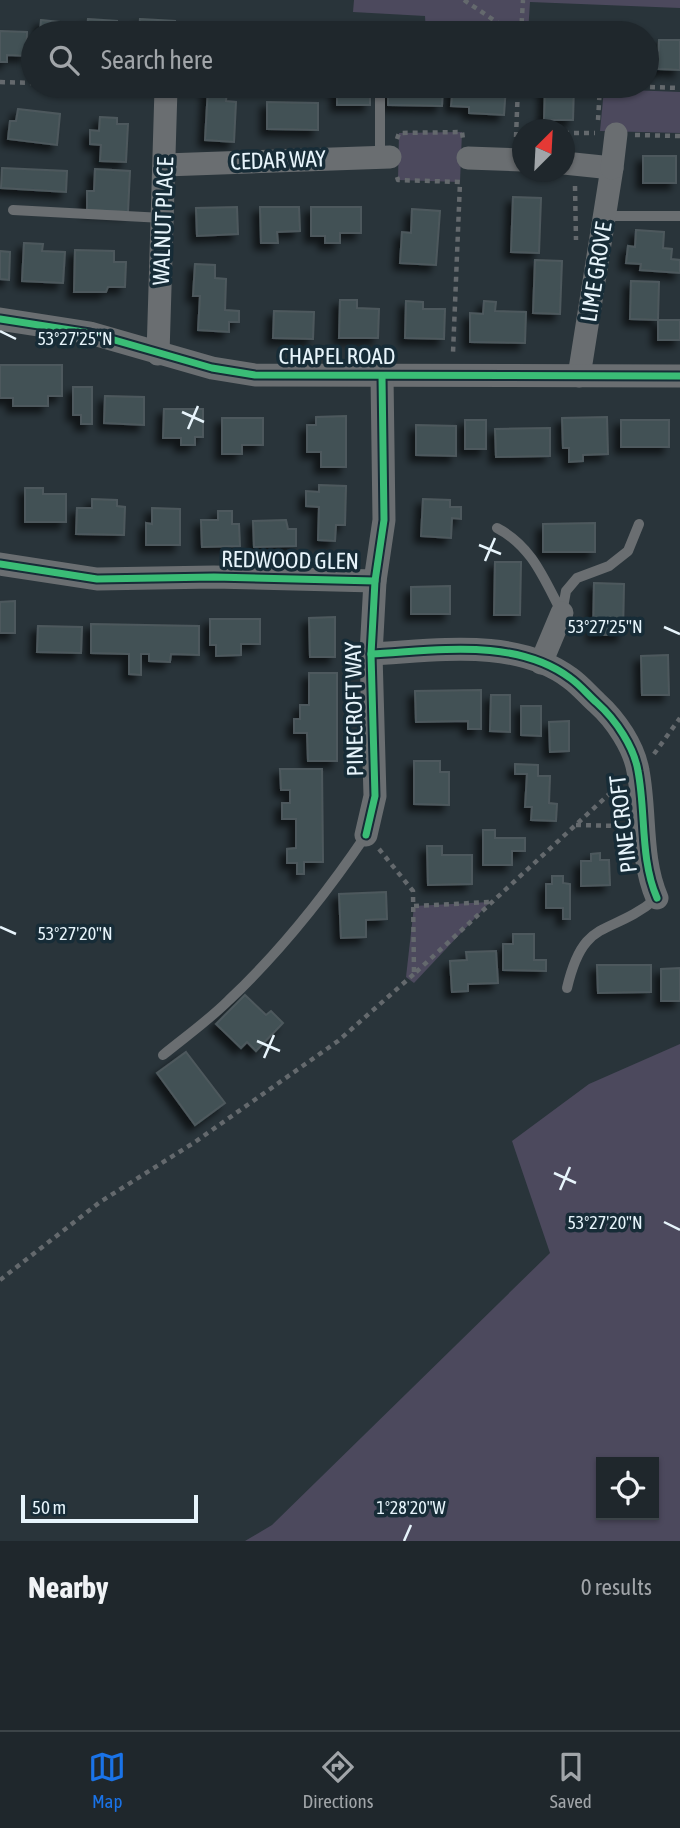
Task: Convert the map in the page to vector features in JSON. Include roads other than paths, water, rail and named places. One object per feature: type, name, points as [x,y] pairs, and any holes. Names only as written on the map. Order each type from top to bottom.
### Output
[{"type":"street","name":"WALNUT PLACE","points":[[158,354],[166,98]]},
{"type":"street","name":"LIME GROVE","points":[[579,376],[612,168],[607,134]]},
{"type":"street","name":"CEDAR WAY","points":[[165,164],[385,157]]},
{"type":"street","points":[[468,158],[512,159]]},
{"type":"street","points":[[575,164],[612,168]]},
{"type":"street","name":"CHAPEL ROAD","points":[[0,319],[90,333],[158,354],[255,375],[680,376]]},
{"type":"street","name":"REDWOOD GLEN","points":[[0,564],[97,579],[375,581],[384,520],[382,376]]},
{"type":"street","name":"PINECROFT WAY","points":[[366,835],[375,796],[372,654],[375,581]]},
{"type":"street","points":[[541,663],[562,613]]},
{"type":"street","name":"PINE CROFT","points":[[372,654],[468,650],[514,655],[541,663],[569,677],[617,725],[638,768],[646,826],[649,878],[657,898]]},
{"type":"lane","points":[[381,98],[385,157]]},
{"type":"lane","points":[[13,210],[163,218]]},
{"type":"lane","points":[[605,216],[680,216]]},
{"type":"lane","points":[[562,613],[566,591],[576,578],[608,566],[628,551],[639,524]]},
{"type":"lane","points":[[497,528],[515,537],[528,550],[562,613]]},
{"type":"lane","points":[[163,1055],[228,1002],[273,955],[340,874],[366,835]]},
{"type":"lane","points":[[567,988],[573,960],[589,937],[640,912],[657,898]]}]
